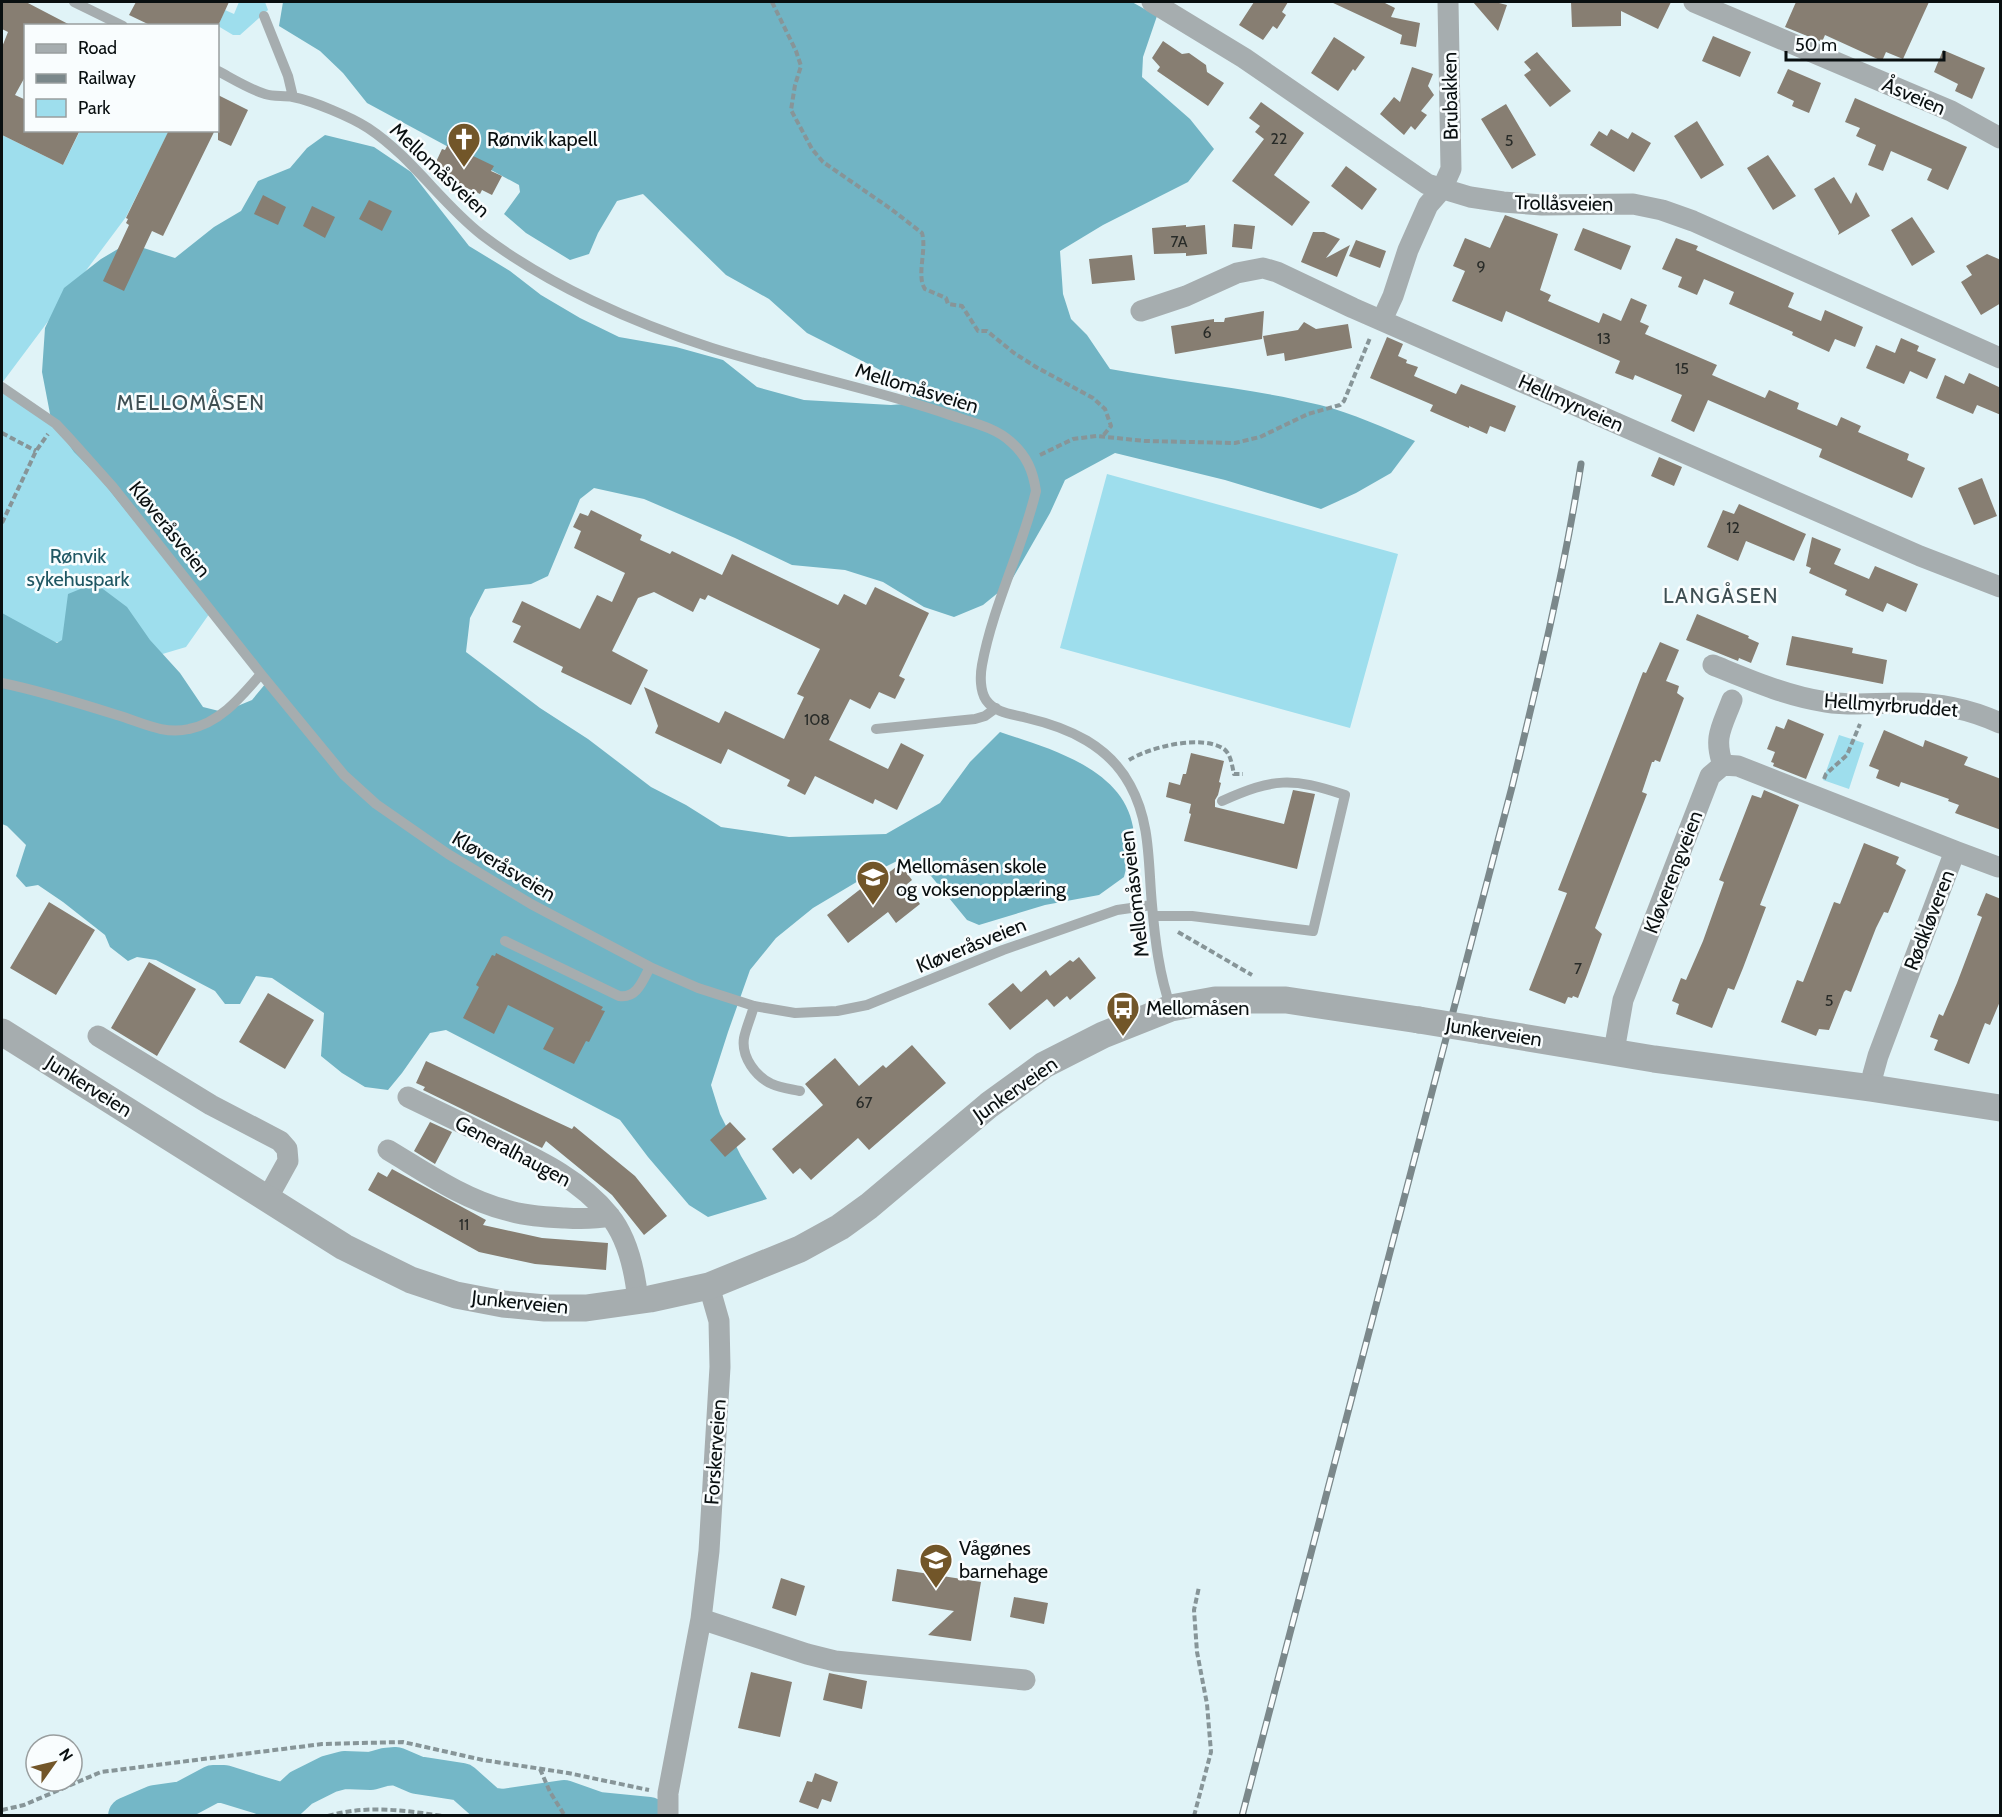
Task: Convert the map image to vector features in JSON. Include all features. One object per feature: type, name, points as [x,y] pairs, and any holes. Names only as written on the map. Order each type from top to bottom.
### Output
[{"type":"street","name":"Trollåsveien","points":[[1152,2],[1244,58],[1427,184],[1470,197],[1503,202],[1542,205],[1633,204],[1662,210],[1693,221],[2001,358]]},
{"type":"street","name":"Brubakken","points":[[1382,320],[1393,296],[1408,250],[1428,206],[1442,189],[1451,169],[1448,2]]},
{"type":"street","name":"Åsveien","points":[[1694,2],[1950,111],[2001,138]]},
{"type":"street","name":"Hellmyrveien","points":[[1141,311],[1186,296],[1237,273],[1263,268],[1277,272],[1353,308],[1920,556],[2001,587]]},
{"type":"street","name":"Hellmyrbruddet","points":[[1713,665],[1777,690],[1825,702],[1870,705],[1899,703],[1946,705],[2001,723]]},
{"type":"street","points":[[1723,765],[1717,750],[1717,739],[1732,700]]},
{"type":"street","name":"Rødkløveren","points":[[1723,765],[1738,766],[1955,851],[1878,1056],[1871,1088]]},
{"type":"street","name":"Kløverengveien","points":[[1614,1051],[1623,1000],[1710,776],[1723,765]]},
{"type":"street","points":[[1955,851],[1998,867]]},
{"type":"street","name":"Junkerveien","points":[[2,1032],[344,1247],[411,1280],[456,1296],[545,1308],[586,1308],[638,1301],[710,1286],[800,1249],[840,1227],[869,1206],[989,1105],[1044,1065],[1103,1035],[1171,1008],[1215,1000],[1286,1000],[1654,1059],[2001,1108]]},
{"type":"street","points":[[98,1036],[211,1105],[280,1141],[287,1149],[288,1161],[267,1199]]},
{"type":"street","name":"Generalhaugen","points":[[408,1097],[542,1162],[591,1195],[610,1216],[623,1237],[631,1258],[638,1301]]},
{"type":"street","name":"Generalhaugen","points":[[388,1150],[458,1191],[508,1211],[572,1218],[595,1219],[610,1216]]},
{"type":"street","name":"Forskerveien","points":[[668,1806],[701,1619],[709,1551],[720,1368],[719,1321],[710,1286]]},
{"type":"street","points":[[701,1619],[835,1661],[1025,1680]]},
{"type":"lane","points":[[74,2],[119,24]]},
{"type":"lane","points":[[264,16],[288,76],[293,97]]},
{"type":"lane","name":"Mellomåsveien","points":[[219,71],[266,94],[293,97],[321,106],[367,128],[404,158],[451,208],[483,235],[545,275],[613,310],[675,336],[915,404],[990,429],[1010,440],[1027,460],[1034,474],[1036,491],[999,605],[982,665],[980,683],[987,701],[1003,713],[1028,718],[1074,733],[1094,744],[1114,760],[1131,786],[1142,811],[1148,842],[1161,979],[1171,1008]]},
{"type":"lane","name":"Kløveråsveien","points":[[2,387],[56,424],[113,487],[344,775],[376,804],[448,854],[531,904],[650,967],[698,988],[754,1006],[795,1013],[837,1011],[867,1005],[1003,950],[1117,910],[1192,916],[1313,932],[1345,795],[1306,783],[1285,781],[1263,786],[1222,801]]},
{"type":"lane","points":[[2,683],[32,689],[162,731],[189,729],[218,717],[238,701],[261,674]]},
{"type":"lane","points":[[876,729],[975,719],[985,716],[996,708]]},
{"type":"lane","points":[[505,941],[619,996],[625,997],[634,993],[650,967]]},
{"type":"lane","points":[[754,1006],[744,1040],[744,1052],[749,1064],[773,1085],[800,1091]]},
{"type":"path","points":[[772,2],[801,66],[795,84],[791,110],[812,149],[823,162],[922,233],[924,251],[920,279],[925,289],[946,298],[948,304],[962,306],[978,331],[987,331],[1022,358],[1100,404],[1111,426],[1102,437]]},
{"type":"path","points":[[1027,460],[1073,439],[1102,437],[1145,441],[1235,443],[1260,437],[1308,414],[1340,405],[1344,401],[1365,346],[1382,320]]},
{"type":"path","points":[[2,523],[36,451],[56,424]]},
{"type":"path","points":[[2,434],[36,451]]},
{"type":"path","points":[[1816,796],[1826,774],[1847,755],[1870,705]]},
{"type":"path","points":[[1118,766],[1151,750],[1190,741],[1222,748],[1229,756],[1234,774],[1246,774]]},
{"type":"path","points":[[1155,912],[1176,930],[1259,980]]},
{"type":"path","points":[[1194,1815],[1211,1752],[1207,1704],[1197,1652],[1194,1610],[1198,1587]]},
{"type":"path","points":[[2,1810],[24,1804],[101,1772],[322,1744],[403,1742],[483,1760],[540,1769],[668,1806]]},
{"type":"path","points":[[540,1769],[550,1792],[565,1815]]},
{"type":"path","points":[[328,1815],[351,1810],[372,1809],[442,1815]]},
{"type":"green space","points":[[239,2],[265,2],[268,10],[240,35],[233,35],[219,27],[225,10],[234,14]]},
{"type":"green space","points":[[80,132],[168,132],[126,217],[2,383],[2,135],[63,165]]},
{"type":"green space","name":"Rønvik sykehuspark","points":[[2,387],[56,424],[212,610],[186,647],[132,663],[60,642],[20,643],[2,636]]},
{"type":"green space","points":[[1107,474],[1398,554],[1350,728],[1060,648]]},
{"type":"green space","points":[[1839,735],[1864,743],[1849,789],[1823,780]]},
{"type":"shaded area","points":[[283,2],[1132,2],[1157,16],[1143,57],[1142,77],[1190,119],[1214,149],[1188,182],[1103,225],[1060,251],[1063,294],[1071,319],[1087,335],[1110,369],[1268,394],[1320,405],[1356,416],[1415,441],[1391,473],[1321,509],[1225,480],[1115,453],[1065,480],[1050,513],[1010,583],[983,605],[954,617],[924,607],[883,582],[845,570],[792,565],[644,499],[594,488],[580,499],[548,576],[531,584],[485,589],[470,618],[466,652],[651,787],[721,827],[789,837],[886,834],[940,803],[970,762],[1000,732],[1040,745],[1081,763],[1115,790],[1126,807],[1133,832],[1124,877],[1099,895],[1045,905],[979,925],[967,920],[931,876],[901,859],[813,908],[776,938],[750,970],[711,1085],[720,1114],[741,1156],[767,1199],[708,1217],[689,1205],[620,1120],[446,1030],[430,1033],[388,1090],[365,1087],[342,1073],[321,1056],[324,1013],[272,978],[256,976],[240,1004],[225,1004],[215,991],[156,960],[137,957],[128,961],[110,947],[105,935],[63,902],[38,885],[26,887],[16,876],[26,845],[2,824],[2,613],[57,643],[62,640],[68,594],[95,583],[127,607],[150,640],[180,673],[203,707],[223,712],[252,700],[266,683],[97,475],[74,452],[51,419],[42,372],[45,328],[64,288],[101,259],[128,243],[175,258],[214,227],[241,211],[258,181],[290,168],[307,148],[325,135],[374,147],[411,172],[469,246],[510,271],[541,295],[619,337],[676,347],[723,360],[757,387],[804,400],[891,405],[916,403],[890,375],[807,333],[769,299],[726,275],[643,194],[617,201],[598,233],[589,254],[570,260],[526,233],[504,214],[520,192],[519,185],[367,103],[343,73],[320,51],[279,26]]},
{"type":"building","points":[[2,2],[26,2],[68,24],[24,24],[24,79],[15,95],[24,99],[24,132],[79,132],[63,165],[2,135],[2,47],[8,32],[2,29]]},
{"type":"building","points":[[136,2],[229,2],[219,24],[148,24],[129,15]]},
{"type":"building","points":[[1254,2],[1288,2],[1282,12],[1286,15],[1277,29],[1273,26],[1263,40],[1239,25]]},
{"type":"building","points":[[1331,2],[1383,2],[1395,8],[1391,17],[1420,23],[1416,47],[1400,44],[1402,35]]},
{"type":"building","points":[[1473,2],[1495,2],[1507,5],[1498,31]]},
{"type":"building","points":[[1571,2],[1671,2],[1658,29],[1621,11],[1621,26],[1572,27]]},
{"type":"building","points":[[1796,2],[1929,2],[1903,59],[1886,52],[1882,61],[1825,35],[1822,42],[1785,27]]},
{"type":"building","points":[[1713,36],[1751,52],[1740,77],[1702,61]]},
{"type":"building","points":[[1334,37],[1365,57],[1355,71],[1353,69],[1338,91],[1311,73]]},
{"type":"building","points":[[1163,41],[1182,54],[1189,53],[1206,65],[1207,72],[1224,83],[1208,106],[1157,71],[1160,67],[1152,58]]},
{"type":"building","points":[[1943,50],[1985,68],[1972,99],[1955,91],[1958,84],[1934,72]]},
{"type":"building","points":[[1537,52],[1571,91],[1550,107],[1524,75],[1531,70],[1524,62]]},
{"type":"building","points":[[1412,67],[1433,74],[1428,86],[1434,95],[1421,111],[1427,115],[1415,130],[1411,126],[1404,135],[1380,114],[1394,97],[1400,102]]},
{"type":"building","points":[[1788,69],[1821,83],[1809,113],[1792,106],[1794,101],[1777,93]]},
{"type":"building","points":[[219,96],[248,110],[231,146],[218,140]]},
{"type":"building","points":[[1855,98],[1967,147],[1948,190],[1927,180],[1932,169],[1891,151],[1883,171],[1868,165],[1876,145],[1856,136],[1860,128],[1845,122]]},
{"type":"building","points":[[1261,102],[1304,133],[1274,175],[1310,202],[1292,226],[1232,181],[1264,139],[1255,132],[1260,126],[1249,118]]},
{"type":"building","points":[[1506,104],[1536,155],[1512,169],[1481,119]]},
{"type":"building","points":[[1697,121],[1724,165],[1701,179],[1674,136]]},
{"type":"building","points":[[1611,129],[1628,139],[1632,132],[1651,143],[1634,172],[1590,145],[1599,131],[1607,136]]},
{"type":"building","points":[[168,132],[214,132],[163,236],[152,231],[124,291],[103,281],[129,225],[126,223],[128,219],[126,218]]},
{"type":"building","name":"Rønvik kapell","points":[[448,144],[494,166],[491,171],[502,176],[492,195],[482,190],[480,194],[434,173],[438,166],[435,164],[442,149],[445,150]]},
{"type":"building","points":[[1768,155],[1796,196],[1773,210],[1747,168]]},
{"type":"building","points":[[1346,166],[1377,189],[1362,210],[1331,186]]},
{"type":"building","points":[[1834,177],[1851,204],[1856,192],[1870,216],[1838,235],[1839,232],[1814,189]]},
{"type":"building","points":[[263,195],[286,207],[278,225],[254,214]]},
{"type":"building","points":[[369,200],[392,211],[382,231],[359,219]]},
{"type":"building","points":[[312,206],[335,217],[325,238],[303,226]]},
{"type":"building","points":[[1505,215],[1558,234],[1540,290],[1551,295],[1548,301],[1599,323],[1603,313],[1621,321],[1631,298],[1647,305],[1640,322],[1649,326],[1645,334],[1717,365],[1712,375],[1765,398],[1769,390],[1799,403],[1797,409],[1837,426],[1841,417],[1861,426],[1858,432],[1909,454],[1907,460],[1925,468],[1912,498],[1819,457],[1822,449],[1708,400],[1694,432],[1671,421],[1682,395],[1635,375],[1633,380],[1615,373],[1620,361],[1506,311],[1502,322],[1452,301],[1465,271],[1453,266],[1465,238],[1490,248]]},
{"type":"building","points":[[1912,217],[1935,252],[1912,266],[1891,230]]},
{"type":"building","points":[[1234,224],[1255,226],[1252,249],[1232,247]]},
{"type":"building","points":[[1186,225],[1186,227],[1205,225],[1207,254],[1186,256],[1186,253],[1154,254],[1152,228]]},
{"type":"building","points":[[1583,228],[1631,246],[1621,270],[1574,250]]},
{"type":"building","points":[[1313,232],[1324,232],[1340,239],[1326,258],[1350,245],[1337,277],[1301,262]]},
{"type":"building","points":[[1676,238],[1698,246],[1696,250],[1794,293],[1788,307],[1821,321],[1825,310],[1863,327],[1855,347],[1835,339],[1829,352],[1792,335],[1793,332],[1729,304],[1734,292],[1704,279],[1697,295],[1678,287],[1682,277],[1662,269]]},
{"type":"building","points":[[1356,240],[1386,251],[1380,268],[1349,256]]},
{"type":"building","points":[[1987,254],[2001,260],[2001,303],[1981,315],[1961,282],[1972,275],[1966,266]]},
{"type":"building","points":[[1132,255],[1135,280],[1092,284],[1089,259]]},
{"type":"building","points":[[1264,311],[1262,339],[1175,354],[1171,326],[1214,319],[1214,322],[1224,322],[1225,318]]},
{"type":"building","points":[[1304,322],[1316,329],[1348,324],[1352,348],[1285,361],[1284,353],[1267,356],[1263,336],[1298,330]]},
{"type":"building","points":[[1387,337],[1403,344],[1398,356],[1407,360],[1406,363],[1418,367],[1414,376],[1456,394],[1461,384],[1516,406],[1505,432],[1490,426],[1487,434],[1469,426],[1469,428],[1430,411],[1433,405],[1370,378]]},
{"type":"building","points":[[1901,338],[1919,346],[1917,351],[1936,359],[1927,379],[1910,371],[1904,384],[1866,368],[1876,345],[1895,353]]},
{"type":"building","points":[[1969,373],[2001,388],[2001,415],[1977,405],[1973,414],[1936,398],[1945,375],[1964,384]]},
{"type":"building","points":[[1659,457],[1682,467],[1674,486],[1651,476]]},
{"type":"building","points":[[1982,478],[1997,516],[1974,525],[1958,488]]},
{"type":"building","points":[[1739,504],[1806,534],[1794,561],[1746,541],[1738,561],[1707,547],[1723,510],[1734,514]]},
{"type":"building","points":[[591,510],[642,535],[640,540],[670,554],[672,551],[722,575],[732,554],[838,605],[844,594],[866,605],[875,587],[929,613],[899,676],[905,679],[895,699],[879,692],[870,709],[850,699],[829,740],[888,769],[901,743],[924,755],[897,810],[875,799],[873,804],[815,776],[805,795],[787,786],[790,780],[728,749],[721,764],[655,733],[658,726],[644,687],[719,723],[725,711],[784,739],[804,697],[797,694],[820,649],[708,595],[705,600],[700,598],[693,612],[654,592],[638,598],[612,651],[648,670],[631,705],[561,672],[563,667],[513,642],[521,626],[512,622],[522,601],[580,629],[597,595],[612,602],[625,573],[574,548],[581,531],[573,527],[580,513],[588,516]]},
{"type":"building","points":[[1812,537],[1841,549],[1834,564],[1869,579],[1875,566],[1918,584],[1906,612],[1887,603],[1883,612],[1845,595],[1847,590],[1809,573],[1811,568],[1806,566]]},
{"type":"building","points":[[1697,614],[1749,636],[1748,638],[1759,643],[1751,663],[1739,658],[1738,661],[1686,640]]},
{"type":"building","points":[[1792,636],[1853,648],[1852,653],[1887,660],[1883,684],[1786,665]]},
{"type":"building","points":[[1660,642],[1679,650],[1666,681],[1679,686],[1677,693],[1684,698],[1660,762],[1655,760],[1652,762],[1642,792],[1647,794],[1595,928],[1602,934],[1587,975],[1578,998],[1568,997],[1565,1004],[1529,990],[1567,893],[1558,890],[1643,672],[1646,673]]},
{"type":"building","points":[[1788,719],[1824,734],[1806,779],[1773,766],[1774,763],[1771,762],[1775,752],[1767,749],[1776,726],[1784,729]]},
{"type":"building","points":[[1884,730],[1923,747],[1925,740],[1968,757],[1964,765],[2001,779],[2001,830],[1955,813],[1959,805],[1948,801],[1949,799],[1901,782],[1899,787],[1876,778],[1879,770],[1869,766]]},
{"type":"building","points":[[1191,753],[1224,761],[1215,807],[1284,824],[1293,790],[1315,794],[1297,869],[1184,841],[1191,814],[1189,813],[1191,804],[1166,797],[1169,782],[1180,785],[1183,774],[1186,774]]},
{"type":"building","points":[[1764,790],[1799,805],[1760,905],[1766,907],[1743,968],[1734,990],[1728,988],[1712,1028],[1676,1014],[1679,1004],[1672,1001],[1681,978],[1686,980],[1703,941],[1724,882],[1719,880],[1752,795],[1761,798]]},
{"type":"building","points":[[1864,843],[1899,857],[1896,864],[1906,870],[1888,913],[1884,912],[1876,928],[1851,992],[1846,990],[1844,992],[1829,1030],[1819,1029],[1816,1036],[1781,1022],[1797,980],[1803,982],[1834,902],[1840,904]]},
{"type":"building","points":[[900,864],[912,880],[906,885],[920,904],[896,923],[888,912],[848,943],[827,915],[867,884],[870,887]]},
{"type":"building","points":[[1986,893],[2001,899],[2001,999],[1990,1025],[1985,1023],[1969,1064],[1934,1050],[1938,1040],[1930,1037],[1939,1014],[1943,1016],[1957,983],[1982,917],[1977,915]]},
{"type":"building","points":[[49,902],[95,930],[56,995],[10,968]]},
{"type":"building","points":[[496,953],[603,1007],[601,1010],[605,1011],[589,1042],[586,1041],[574,1064],[543,1049],[554,1028],[508,1005],[494,1034],[463,1018],[479,987],[476,985],[492,955],[495,956]]},
{"type":"building","points":[[1079,957],[1096,978],[1070,1000],[1067,996],[1054,1007],[1047,999],[1010,1030],[988,1004],[1013,983],[1021,992],[1046,970],[1050,976],[1070,960],[1073,962]]},
{"type":"building","points":[[149,962],[196,989],[157,1056],[111,1028]]},
{"type":"building","points":[[268,993],[314,1020],[285,1069],[239,1042]]},
{"type":"building","points":[[912,1045],[946,1083],[869,1150],[858,1138],[811,1180],[800,1168],[793,1174],[772,1149],[823,1105],[805,1084],[835,1058],[859,1086],[883,1065],[886,1068]]},
{"type":"building","points":[[426,1061],[572,1129],[574,1126],[635,1176],[667,1216],[644,1235],[612,1195],[546,1141],[542,1148],[423,1090],[425,1087],[416,1083]]},
{"type":"building","points":[[430,1122],[452,1132],[435,1164],[414,1151]]},
{"type":"building","points":[[730,1122],[746,1139],[725,1157],[710,1140]]},
{"type":"building","points":[[392,1169],[486,1220],[483,1225],[542,1238],[608,1243],[606,1270],[535,1264],[479,1252],[368,1190],[378,1172],[387,1177]]},
{"type":"building","points":[[897,1569],[981,1582],[971,1641],[928,1635],[954,1611],[892,1601]]},
{"type":"building","points":[[781,1578],[805,1586],[796,1616],[772,1608]]},
{"type":"building","points":[[1014,1597],[1048,1603],[1044,1624],[1010,1617]]},
{"type":"building","points":[[751,1672],[792,1682],[780,1737],[738,1728]]},
{"type":"building","points":[[829,1673],[867,1681],[862,1709],[823,1700]]},
{"type":"building","points":[[815,1773],[838,1782],[831,1802],[822,1799],[818,1809],[799,1802],[807,1781],[812,1782]]},
{"type":"waterway","points":[[127,1816],[155,1804],[183,1800],[213,1784],[224,1784],[279,1801],[288,1800],[301,1788],[329,1774],[344,1770],[371,1771],[396,1766],[417,1775],[462,1782],[489,1806],[503,1808],[564,1799],[598,1811],[649,1816]]},
{"type":"railway","points":[[1242,1816],[1512,787],[1559,586],[1581,464]]},
{"type":"place","name":"Rønvik kapell","points":[[464,168]]},
{"type":"place","name":"Mellomåsen skole og voksenopplæring","points":[[873,906]]},
{"type":"place","name":"Mellomåsen","points":[[1123,1037]]},
{"type":"place","name":"Vågønes barnehage","points":[[936,1589]]},
{"type":"district","name":"MELLOMÅSEN","points":[[191,403]]},
{"type":"district","name":"LANGÅSEN","points":[[1721,596]]}]
